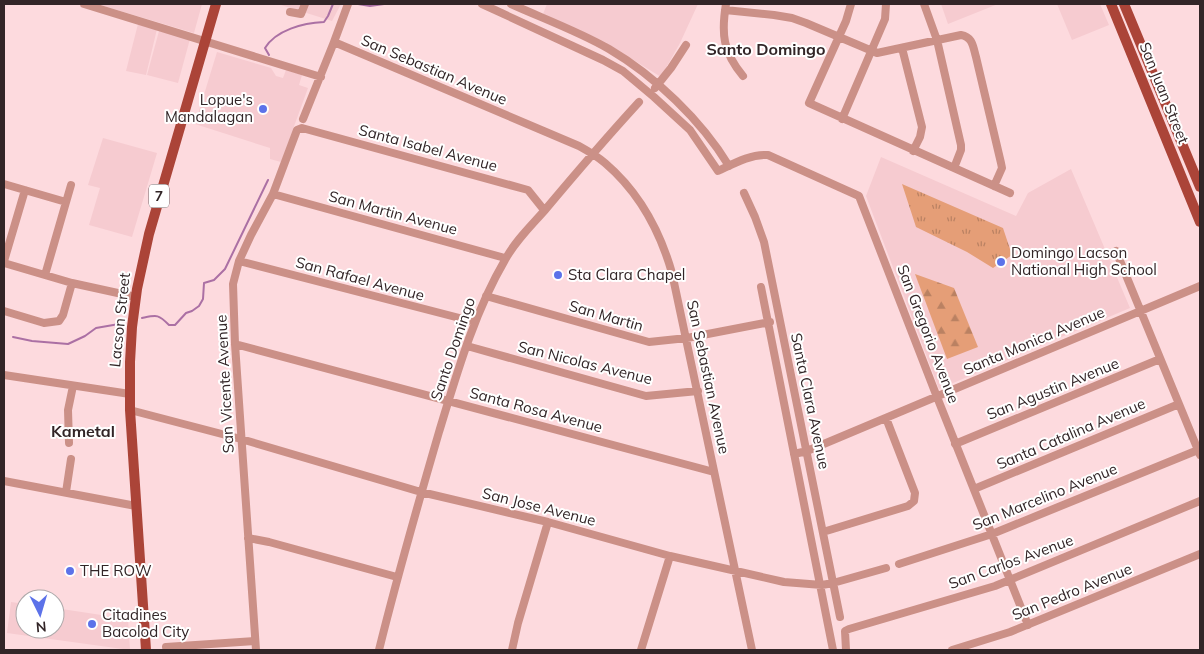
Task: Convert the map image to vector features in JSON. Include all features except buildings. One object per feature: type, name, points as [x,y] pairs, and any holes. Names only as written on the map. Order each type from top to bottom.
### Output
[{"type":"main road","name":"Lacson Street","points":[[146,650],[130,410],[130,362],[136,297],[148,234],[216,4]]},
{"type":"main road","name":"San Juan Street","points":[[1111,4],[1200,222]]},
{"type":"main road","name":"San Juan Street","points":[[1124,4],[1200,187]]},
{"type":"main road","points":[[1179,170],[1192,165]]},
{"type":"street","points":[[84,4],[321,77]]},
{"type":"street","points":[[290,12],[301,14],[305,4]]},
{"type":"street","points":[[482,4],[604,60],[624,72],[649,93],[658,85],[686,45]]},
{"type":"street","points":[[511,4],[607,48],[630,62],[658,85],[698,123],[729,166]]},
{"type":"street","points":[[851,4],[849,14],[808,103],[1010,193]]},
{"type":"street","points":[[842,118],[885,19],[886,4]]},
{"type":"street","points":[[924,4],[937,40],[961,145],[960,154],[954,168]]},
{"type":"street","points":[[303,119],[321,77],[347,5]]},
{"type":"street","points":[[743,76],[730,56],[722,34],[726,7],[806,22],[872,52],[880,53],[961,35],[967,36],[971,40],[1002,168],[994,186]]},
{"type":"street","name":"San Sebastian Avenue","points":[[334,42],[561,137],[604,162],[623,181],[641,204],[658,232],[672,273],[752,650]]},
{"type":"street","points":[[902,48],[922,127],[920,137],[913,150]]},
{"type":"street","name":"San Gregorio Avenue","points":[[649,93],[690,130],[718,172],[753,156],[768,155],[859,196],[955,444],[1028,625]]},
{"type":"street","name":"Santo Domingo","points":[[379,650],[421,492],[466,346],[486,296],[505,258],[518,240],[591,154],[639,102]]},
{"type":"street","name":"Santa Isabel Avenue","points":[[296,130],[302,128],[528,190],[544,210]]},
{"type":"street","name":"San Vicente Avenue","points":[[256,650],[235,344],[233,284],[239,261],[250,235],[273,194],[296,130]]},
{"type":"street","points":[[4,184],[66,202]]},
{"type":"street","points":[[45,275],[71,185]]},
{"type":"street","points":[[25,190],[4,262],[72,283],[136,297]]},
{"type":"street","name":"Santa Clara Avenue","points":[[744,193],[764,242],[840,618]]},
{"type":"street","name":"San Martin Avenue","points":[[273,194],[505,258]]},
{"type":"street","points":[[1116,251],[1199,452]]},
{"type":"street","name":"San Rafael Avenue","points":[[239,261],[475,322]]},
{"type":"street","points":[[4,311],[44,323],[59,321],[63,314],[72,283]]},
{"type":"street","name":"Santa Monica Avenue","points":[[794,454],[807,451],[1200,286]]},
{"type":"street","name":"Santa Clara Avenue","points":[[760,287],[834,650]]},
{"type":"street","name":"San Martin","points":[[486,296],[649,342],[687,338],[779,319]]},
{"type":"street","name":"Santa Rosa Avenue","points":[[235,344],[714,472]]},
{"type":"street","name":"San Nicolas Avenue","points":[[466,346],[646,396],[698,391]]},
{"type":"street","name":"San Agustin Avenue","points":[[955,444],[1160,359]]},
{"type":"street","points":[[4,375],[130,394]]},
{"type":"street","points":[[69,444],[68,410],[73,386]]},
{"type":"street","name":"Santa Catalina Avenue","points":[[974,489],[1179,404]]},
{"type":"street","name":"San Jose Avenue","points":[[130,410],[242,439],[421,492],[548,522],[735,572],[784,582],[822,585],[834,583]]},
{"type":"street","points":[[823,532],[908,506],[914,501],[915,493],[886,418]]},
{"type":"street","name":"San Marcelino Avenue","points":[[899,564],[992,534],[1199,452]]},
{"type":"street","points":[[66,492],[71,459]]},
{"type":"street","points":[[4,481],[136,506]]},
{"type":"street","name":"San Carlos Avenue","points":[[846,650],[845,632],[849,629],[995,586],[1200,502]]},
{"type":"street","points":[[512,650],[518,623],[548,522]]},
{"type":"street","points":[[248,538],[397,577]]},
{"type":"street","name":"San Pedro Avenue","points":[[952,650],[1028,625],[1200,554]]},
{"type":"street","points":[[642,650],[670,556]]},
{"type":"street","points":[[834,583],[886,568]]},
{"type":"street","points":[[166,647],[255,641]]},
{"type":"shaded area","points":[[97,4],[202,4],[194,33]]},
{"type":"shaded area","points":[[278,4],[341,4],[332,21]]},
{"type":"shaded area","points":[[547,4],[698,4],[680,43],[661,77],[611,46],[543,14]]},
{"type":"shaded area","points":[[941,4],[998,4],[948,24]]},
{"type":"shaded area","points":[[1057,4],[1100,4],[1109,25],[1072,40]]},
{"type":"shaded area","points":[[138,24],[157,29],[146,75],[126,71]]},
{"type":"shaded area","points":[[159,31],[190,39],[178,83],[147,75]]},
{"type":"shaded area","points":[[217,52],[271,68],[276,76],[283,78],[286,70],[302,75],[299,85],[308,88],[281,162],[270,159],[270,148],[195,124]]},
{"type":"shaded area","points":[[103,138],[157,153],[132,237],[89,225],[100,188],[88,185]]},
{"type":"shaded area","name":"Domingo Lacson National High School","points":[[881,157],[1016,216],[1028,193],[1071,169],[1130,308],[939,389],[866,196]]},
{"type":"shaded area","name":"Citadines Bacolod City","points":[[11,602],[15,603],[15,634],[7,633]]},
{"type":"shaded area","name":"Citadines Bacolod City","points":[[65,610],[128,619],[130,650],[50,639],[65,639]]},
{"type":"green space","points":[[902,184],[1003,228],[1012,255],[993,268],[967,252],[916,227]]},
{"type":"green space","points":[[915,274],[954,288],[978,347],[947,359]]},
{"type":"waterway","points":[[269,55],[265,48],[276,36],[299,26],[324,22],[333,4]]},
{"type":"waterway","points":[[358,4],[370,6],[384,4]]},
{"type":"waterway","points":[[142,318],[157,316],[169,325],[175,325],[186,313],[199,306],[203,299],[204,283],[214,280],[225,269],[268,180]]},
{"type":"waterway","points":[[13,337],[32,341],[68,344],[96,328],[119,324]]},
{"type":"place","name":"Lopue's Mandalagan","points":[[263,109]]},
{"type":"place","name":"Domingo Lacson National High School","points":[[1001,262]]},
{"type":"place","name":"Sta Clara Chapel","points":[[558,275]]},
{"type":"place","name":"THE ROW","points":[[70,571]]},
{"type":"place","name":"Citadines Bacolod City","points":[[92,624]]},
{"type":"district","name":"Santo Domingo","points":[[766,49]]},
{"type":"district","name":"Kametal","points":[[83,431]]}]
